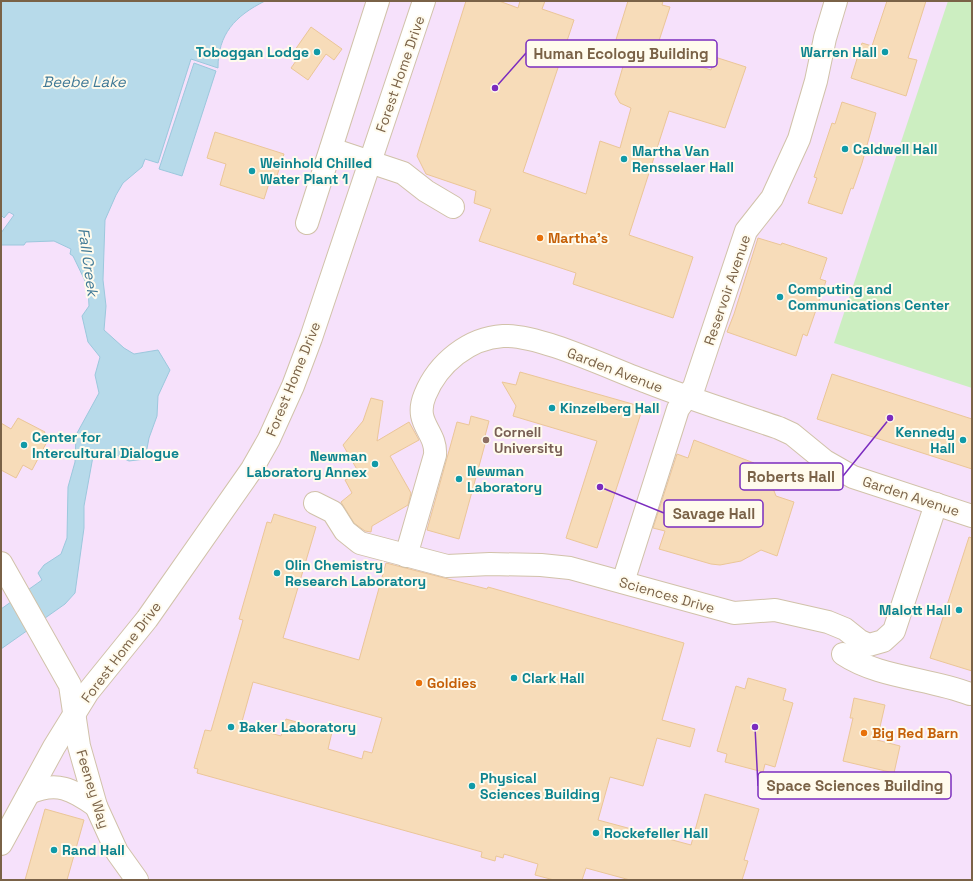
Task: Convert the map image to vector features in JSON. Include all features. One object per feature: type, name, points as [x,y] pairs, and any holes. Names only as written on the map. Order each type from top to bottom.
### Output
[{"type":"street","points":[[307,223],[378,1]]},
{"type":"street","name":"Forest Home Drive","points":[[1,844],[88,692],[147,619],[252,469],[269,439],[293,386],[311,338],[424,1]]},
{"type":"street","name":"Reservoir Avenue","points":[[623,582],[678,409],[694,387],[746,231],[772,198],[799,139],[816,81],[825,38],[836,1]]},
{"type":"street","points":[[331,149],[403,173],[426,191],[453,207]]},
{"type":"street","name":"Garden Avenue","points":[[406,556],[435,455],[434,443],[422,417],[421,411],[425,395],[432,380],[455,355],[467,346],[484,340],[504,336],[527,339],[558,348],[686,397],[779,428],[792,434],[825,461],[840,470],[869,483],[972,516]]},
{"type":"street","name":"Sciences Drive","points":[[315,503],[334,512],[345,531],[360,543],[406,556],[453,567],[468,564],[555,566],[570,568],[734,613],[770,610],[808,617],[840,626],[864,644],[874,644]]},
{"type":"street","points":[[868,666],[874,644],[890,636],[896,627],[936,504]]},
{"type":"street","name":"Feeney Way","points":[[1,563],[70,685],[79,746],[96,806],[112,842],[134,879]]},
{"type":"street","points":[[843,654],[859,664],[950,687],[970,694]]},
{"type":"street","points":[[29,794],[42,788],[60,787],[82,797],[96,806]]},
{"type":"shaded area","name":"Cornell University","points":[[1,1],[972,1],[972,880],[1,880]]},
{"type":"green space","points":[[948,1],[972,1],[972,388],[834,343]]},
{"type":"water","name":"Beebe Lake","points":[[265,1],[245,13],[230,27],[221,45],[218,68],[191,59],[158,163],[145,159],[142,167],[123,183],[105,220],[103,280],[106,306],[104,330],[124,348],[134,354],[158,350],[170,370],[158,396],[157,416],[149,438],[145,459],[129,461],[112,453],[94,451],[84,506],[84,528],[75,593],[65,604],[1,649],[1,609],[42,580],[38,573],[44,565],[61,554],[67,538],[68,487],[75,462],[76,435],[99,393],[95,375],[100,357],[88,342],[82,316],[89,306],[88,287],[73,256],[70,254],[71,249],[54,241],[26,242],[24,245],[1,245],[1,233],[14,215],[9,212],[4,218],[1,215],[1,2]]},
{"type":"water","points":[[194,63],[216,71],[182,176],[159,169]]},
{"type":"building","points":[[466,1],[499,1],[518,8],[520,1],[545,1],[542,9],[574,20],[523,172],[586,194],[600,141],[620,148],[631,108],[620,103],[615,94],[624,63],[610,59],[628,1],[663,1],[662,5],[670,7],[655,53],[711,70],[715,57],[746,67],[725,128],[669,111],[629,235],[693,257],[673,318],[573,284],[576,273],[479,241],[491,209],[474,203],[476,191],[426,174],[417,156]]},
{"type":"building","name":"Warren Hall","points":[[887,1],[926,1],[908,58],[917,60],[906,96],[851,78],[862,43],[872,46]]},
{"type":"building","name":"Toboggan Lodge","points":[[311,27],[342,49],[334,60],[326,54],[308,80],[291,68],[296,61],[290,57]]},
{"type":"building","name":"Caldwell Hall","points":[[842,102],[876,113],[862,163],[842,214],[808,203],[817,178],[814,177],[832,123],[835,124]]},
{"type":"building","name":"Weinhold Chilled Water Plant 1","points":[[215,132],[284,154],[276,179],[271,177],[264,199],[220,185],[226,164],[207,158]]},
{"type":"building","name":"Computing and Communications Center","points":[[758,238],[781,245],[782,243],[827,258],[820,279],[826,281],[807,336],[803,334],[796,356],[727,332]]},
{"type":"building","points":[[520,372],[643,407],[597,548],[566,538],[597,441],[513,416],[516,406],[502,382],[516,385]]},
{"type":"building","points":[[832,374],[972,419],[972,469],[817,419]]},
{"type":"building","name":"Newman Laboratory Annex","points":[[371,398],[383,401],[377,441],[409,422],[419,440],[390,456],[411,493],[408,505],[372,526],[371,532],[365,531],[354,523],[341,502],[352,493],[345,480],[359,473],[343,445],[363,421]]},
{"type":"building","name":"Newman Laboratory","points":[[471,416],[489,421],[485,436],[487,437],[459,539],[427,530],[457,422],[469,425]]},
{"type":"building","name":"Center for Intercultural Dialogue","points":[[18,418],[45,432],[43,436],[49,438],[32,470],[23,465],[16,478],[1,470],[1,423],[11,429]]},
{"type":"building","points":[[694,440],[754,463],[769,478],[776,496],[794,502],[777,556],[761,550],[741,561],[720,565],[711,564],[659,549],[665,531],[653,528],[677,454],[688,458]]},
{"type":"building","points":[[274,514],[316,527],[283,638],[359,660],[386,563],[487,589],[488,587],[684,643],[662,720],[695,729],[690,747],[657,738],[643,786],[610,777],[598,820],[691,845],[705,794],[759,809],[744,860],[748,861],[742,880],[630,880],[586,868],[582,880],[554,880],[535,875],[538,864],[504,854],[503,858],[496,856],[495,861],[481,857],[482,852],[197,773],[198,769],[194,768],[205,730],[211,731],[243,620],[239,619],[267,522],[271,523]],"holes":[[[253,682],[382,718],[372,753],[364,751],[362,759],[328,749],[332,732],[286,719],[281,736],[241,725]]]},
{"type":"building","name":"Malott Hall","points":[[969,537],[972,538],[972,671],[930,658]]},
{"type":"building","points":[[748,678],[786,689],[783,700],[793,703],[775,767],[765,764],[763,772],[725,762],[727,754],[717,751],[736,686],[745,689]]},
{"type":"building","name":"Big Red Barn","points":[[854,698],[885,705],[877,740],[900,746],[894,773],[843,761],[853,718],[850,718]]},
{"type":"building","name":"Rand Hall","points":[[45,809],[84,820],[67,880],[25,880]]},
{"type":"place","name":"Toboggan Lodge","points":[[317,52]]},
{"type":"place","name":"Warren Hall","points":[[885,52]]},
{"type":"place","name":"Human Ecology Building","points":[[495,88]]},
{"type":"place","name":"Caldwell Hall","points":[[845,149]]},
{"type":"place","name":"Martha Van Rensselaer Hall","points":[[624,159]]},
{"type":"place","name":"Weinhold Chilled Water Plant 1","points":[[252,171]]},
{"type":"place","name":"Martha's","points":[[540,238]]},
{"type":"place","name":"Computing and Communications Center","points":[[780,297]]},
{"type":"place","name":"Kinzelberg Hall","points":[[552,408]]},
{"type":"place","name":"Roberts Hall","points":[[890,418]]},
{"type":"place","name":"Cornell University","points":[[486,440]]},
{"type":"place","name":"Kennedy Hall","points":[[963,440]]},
{"type":"place","name":"Center for Intercultural Dialogue","points":[[24,445]]},
{"type":"place","name":"Newman Laboratory Annex","points":[[375,464]]},
{"type":"place","name":"Newman Laboratory","points":[[459,479]]},
{"type":"place","name":"Savage Hall","points":[[600,487]]},
{"type":"place","name":"Olin Chemistry Research Laboratory","points":[[277,573]]},
{"type":"place","name":"Malott Hall","points":[[959,610]]},
{"type":"place","name":"Clark Hall","points":[[514,678]]},
{"type":"place","name":"Goldies","points":[[419,683]]},
{"type":"place","name":"Baker Laboratory","points":[[231,727]]},
{"type":"place","name":"Space Sciences Building","points":[[755,727]]},
{"type":"place","name":"Big Red Barn","points":[[864,733]]},
{"type":"place","name":"Physical Sciences Building","points":[[472,786]]},
{"type":"place","name":"Rockefeller Hall","points":[[596,833]]},
{"type":"place","name":"Rand Hall","points":[[54,850]]},
{"type":"water label","name":"Fall Creek","points":[[88,262]]}]
